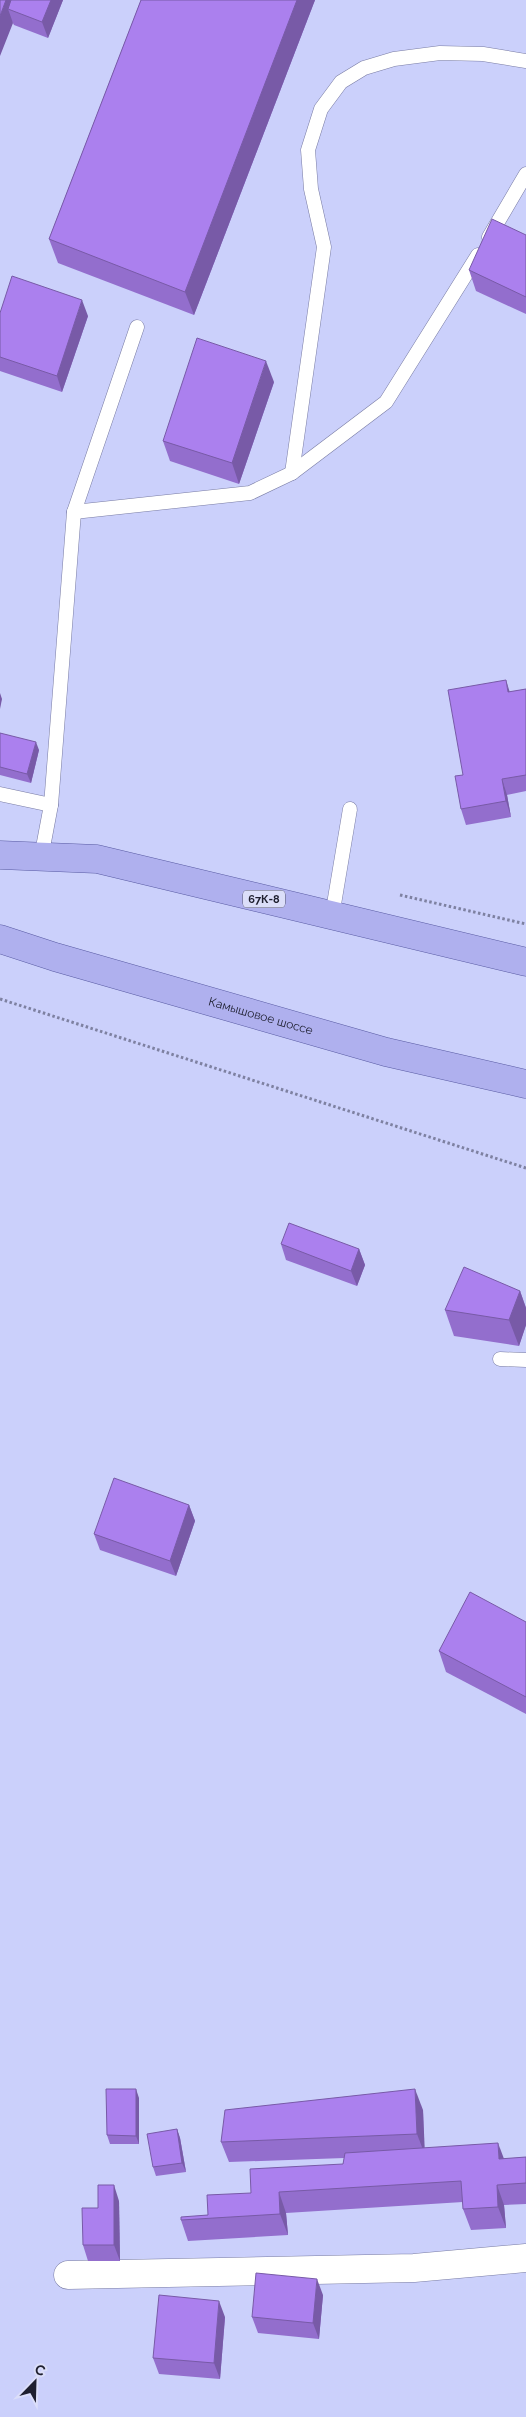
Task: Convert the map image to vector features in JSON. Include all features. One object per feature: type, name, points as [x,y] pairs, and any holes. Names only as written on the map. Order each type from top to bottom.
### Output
[{"type":"main road","name":"67К-8","points":[[0,855],[97,859],[526,962]]},
{"type":"main road","name":"Камышовое шоссе","points":[[0,939],[55,957],[386,1052],[526,1084]]},
{"type":"street","points":[[68,2275],[414,2268],[526,2258]]},
{"type":"lane","points":[[292,473],[324,247],[311,189],[308,150],[322,109],[340,82],[364,68],[394,59],[449,53],[483,54],[526,62]]},
{"type":"lane","points":[[74,512],[250,493],[292,473],[386,402],[513,199],[526,174]]},
{"type":"lane","points":[[41,858],[51,804],[74,512],[137,327]]},
{"type":"lane","points":[[0,794],[51,804]]},
{"type":"lane","points":[[332,916],[350,809]]},
{"type":"lane","points":[[500,1358],[526,1360]]},
{"type":"path","points":[[0,999],[526,1168]]},
{"type":"building","points":[[0,0],[6,0],[0,16]]},
{"type":"building","points":[[11,0],[51,0],[42,22],[8,9]]},
{"type":"building","points":[[141,0],[297,0],[185,292],[49,239]]},
{"type":"building","points":[[492,219],[526,235],[526,297],[469,270]]},
{"type":"building","points":[[12,276],[82,300],[57,376],[0,357],[0,313]]},
{"type":"building","points":[[197,338],[266,361],[232,463],[163,441]]},
{"type":"building","points":[[506,680],[508,692],[526,689],[526,775],[502,779],[506,801],[461,809],[455,776],[463,775],[448,690]]},
{"type":"building","points":[[0,733],[36,742],[27,774],[0,767]]},
{"type":"building","points":[[289,1223],[359,1249],[351,1271],[281,1244]]},
{"type":"building","points":[[464,1267],[520,1291],[509,1320],[445,1310]]},
{"type":"building","points":[[114,1478],[189,1505],[170,1561],[94,1534]]},
{"type":"building","points":[[470,1592],[526,1622],[526,1697],[439,1651]]},
{"type":"building","points":[[106,2089],[136,2089],[136,2136],[107,2135]]},
{"type":"building","points":[[415,2089],[417,2134],[221,2142],[225,2110]]},
{"type":"building","points":[[177,2129],[182,2163],[153,2167],[147,2134]]},
{"type":"building","points":[[498,2143],[499,2159],[526,2157],[526,2183],[497,2185],[498,2207],[463,2209],[461,2181],[279,2192],[280,2214],[181,2220],[181,2217],[208,2215],[207,2195],[251,2193],[250,2169],[343,2164],[345,2153]]},
{"type":"building","points":[[98,2185],[114,2185],[114,2245],[83,2245],[82,2208],[98,2208]]},
{"type":"building","points":[[256,2273],[317,2279],[313,2323],[252,2317]]},
{"type":"building","points":[[159,2295],[219,2301],[214,2363],[153,2358]]}]
